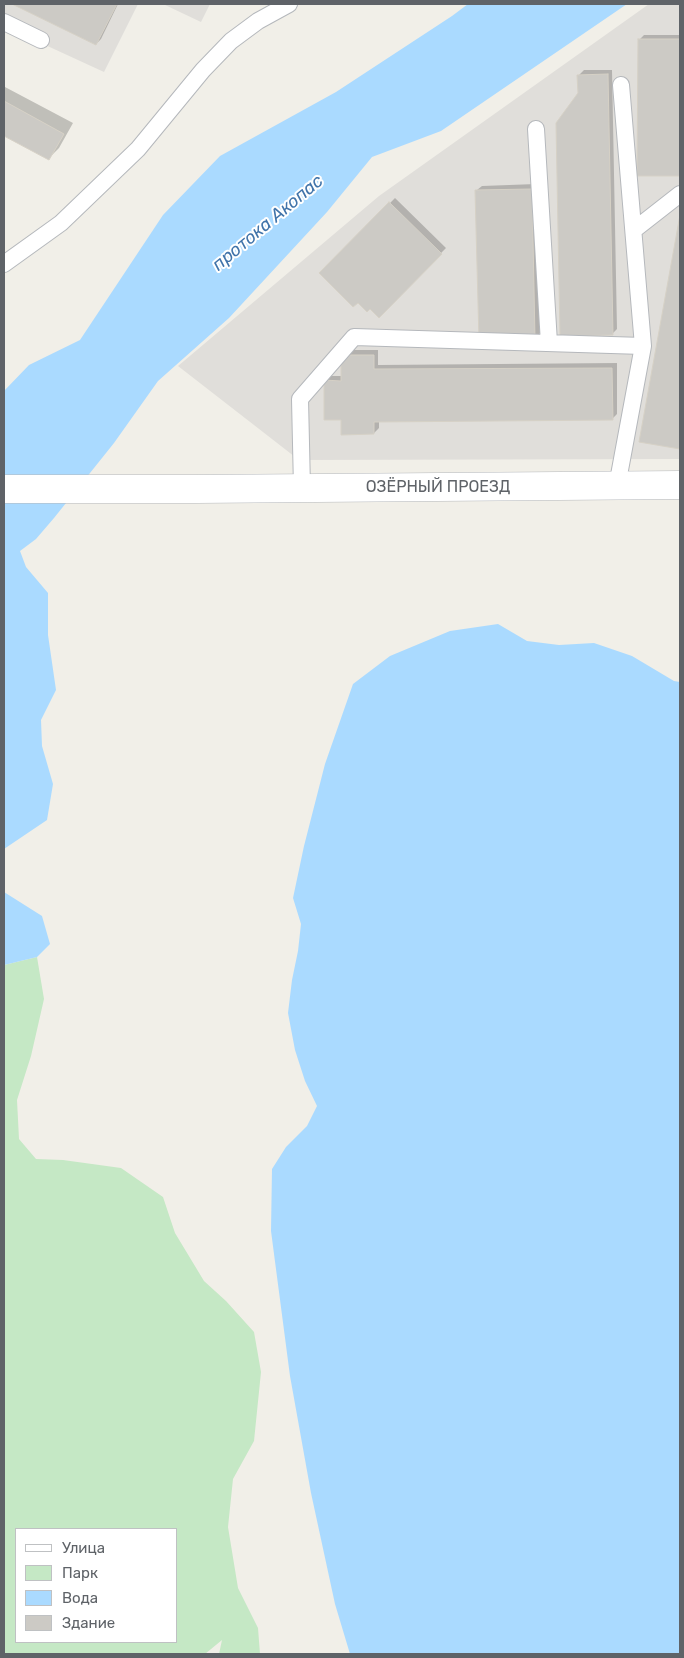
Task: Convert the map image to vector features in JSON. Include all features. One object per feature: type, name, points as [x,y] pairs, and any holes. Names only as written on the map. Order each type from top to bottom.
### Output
[{"type":"street","name":"ОЗЁРНЫЙ ПРОЕЗД","points":[[4,490],[680,485]]},
{"type":"lane","points":[[4,264],[61,223],[138,149],[203,70],[231,41],[258,21],[290,4]]},
{"type":"lane","points":[[4,22],[42,40]]},
{"type":"lane","points":[[616,486],[643,346],[621,85]]},
{"type":"lane","points":[[536,129],[549,343]]},
{"type":"lane","points":[[634,230],[680,194]]},
{"type":"lane","points":[[302,488],[300,399],[354,337],[643,346]]},
{"type":"shaded area","points":[[4,4],[138,4],[104,72],[4,26]]},
{"type":"shaded area","points":[[163,4],[210,4],[201,22]]},
{"type":"shaded area","points":[[649,4],[680,4],[680,459],[299,460],[178,366],[379,196]]},
{"type":"green space","points":[[37,957],[44,999],[31,1056],[17,1100],[19,1139],[36,1159],[63,1160],[121,1168],[163,1197],[175,1233],[204,1281],[226,1301],[254,1332],[261,1372],[254,1441],[233,1479],[228,1527],[238,1588],[258,1628],[260,1654],[219,1654],[222,1640],[205,1654],[4,1654],[4,965]]},
{"type":"water","name":"протока Акопас","points":[[468,4],[627,4],[441,131],[372,157],[327,212],[229,318],[158,381],[114,443],[54,518],[36,539],[20,551],[26,567],[48,593],[48,635],[56,690],[41,720],[42,746],[53,784],[47,820],[4,849],[4,391],[29,365],[80,340],[163,215],[220,156],[336,92]]},
{"type":"water","points":[[498,624],[527,641],[559,645],[594,643],[632,656],[674,681],[680,682],[680,1654],[350,1654],[335,1604],[311,1493],[290,1376],[271,1231],[272,1169],[286,1147],[307,1126],[317,1106],[305,1081],[295,1050],[288,1013],[301,924],[293,898],[325,764],[353,684],[390,656],[450,631]]},
{"type":"water","points":[[4,892],[42,916],[50,944],[37,957],[4,965]]},
{"type":"building","points":[[12,4],[117,4],[96,45]]},
{"type":"building","points":[[638,39],[680,39],[680,176],[637,176]]},
{"type":"building","points":[[608,74],[613,335],[560,336],[556,123],[578,93],[577,75]]},
{"type":"building","points":[[4,101],[64,134],[49,160],[4,136]]},
{"type":"building","points":[[532,189],[535,339],[479,340],[475,190]]},
{"type":"building","points":[[389,202],[442,254],[379,318],[370,309],[367,312],[358,303],[353,307],[319,273]]},
{"type":"building","points":[[680,215],[680,449],[639,442]]},
{"type":"building","points":[[341,355],[374,355],[374,369],[612,368],[613,420],[374,422],[374,434],[341,435],[341,420],[324,420],[324,380],[341,381]]}]
